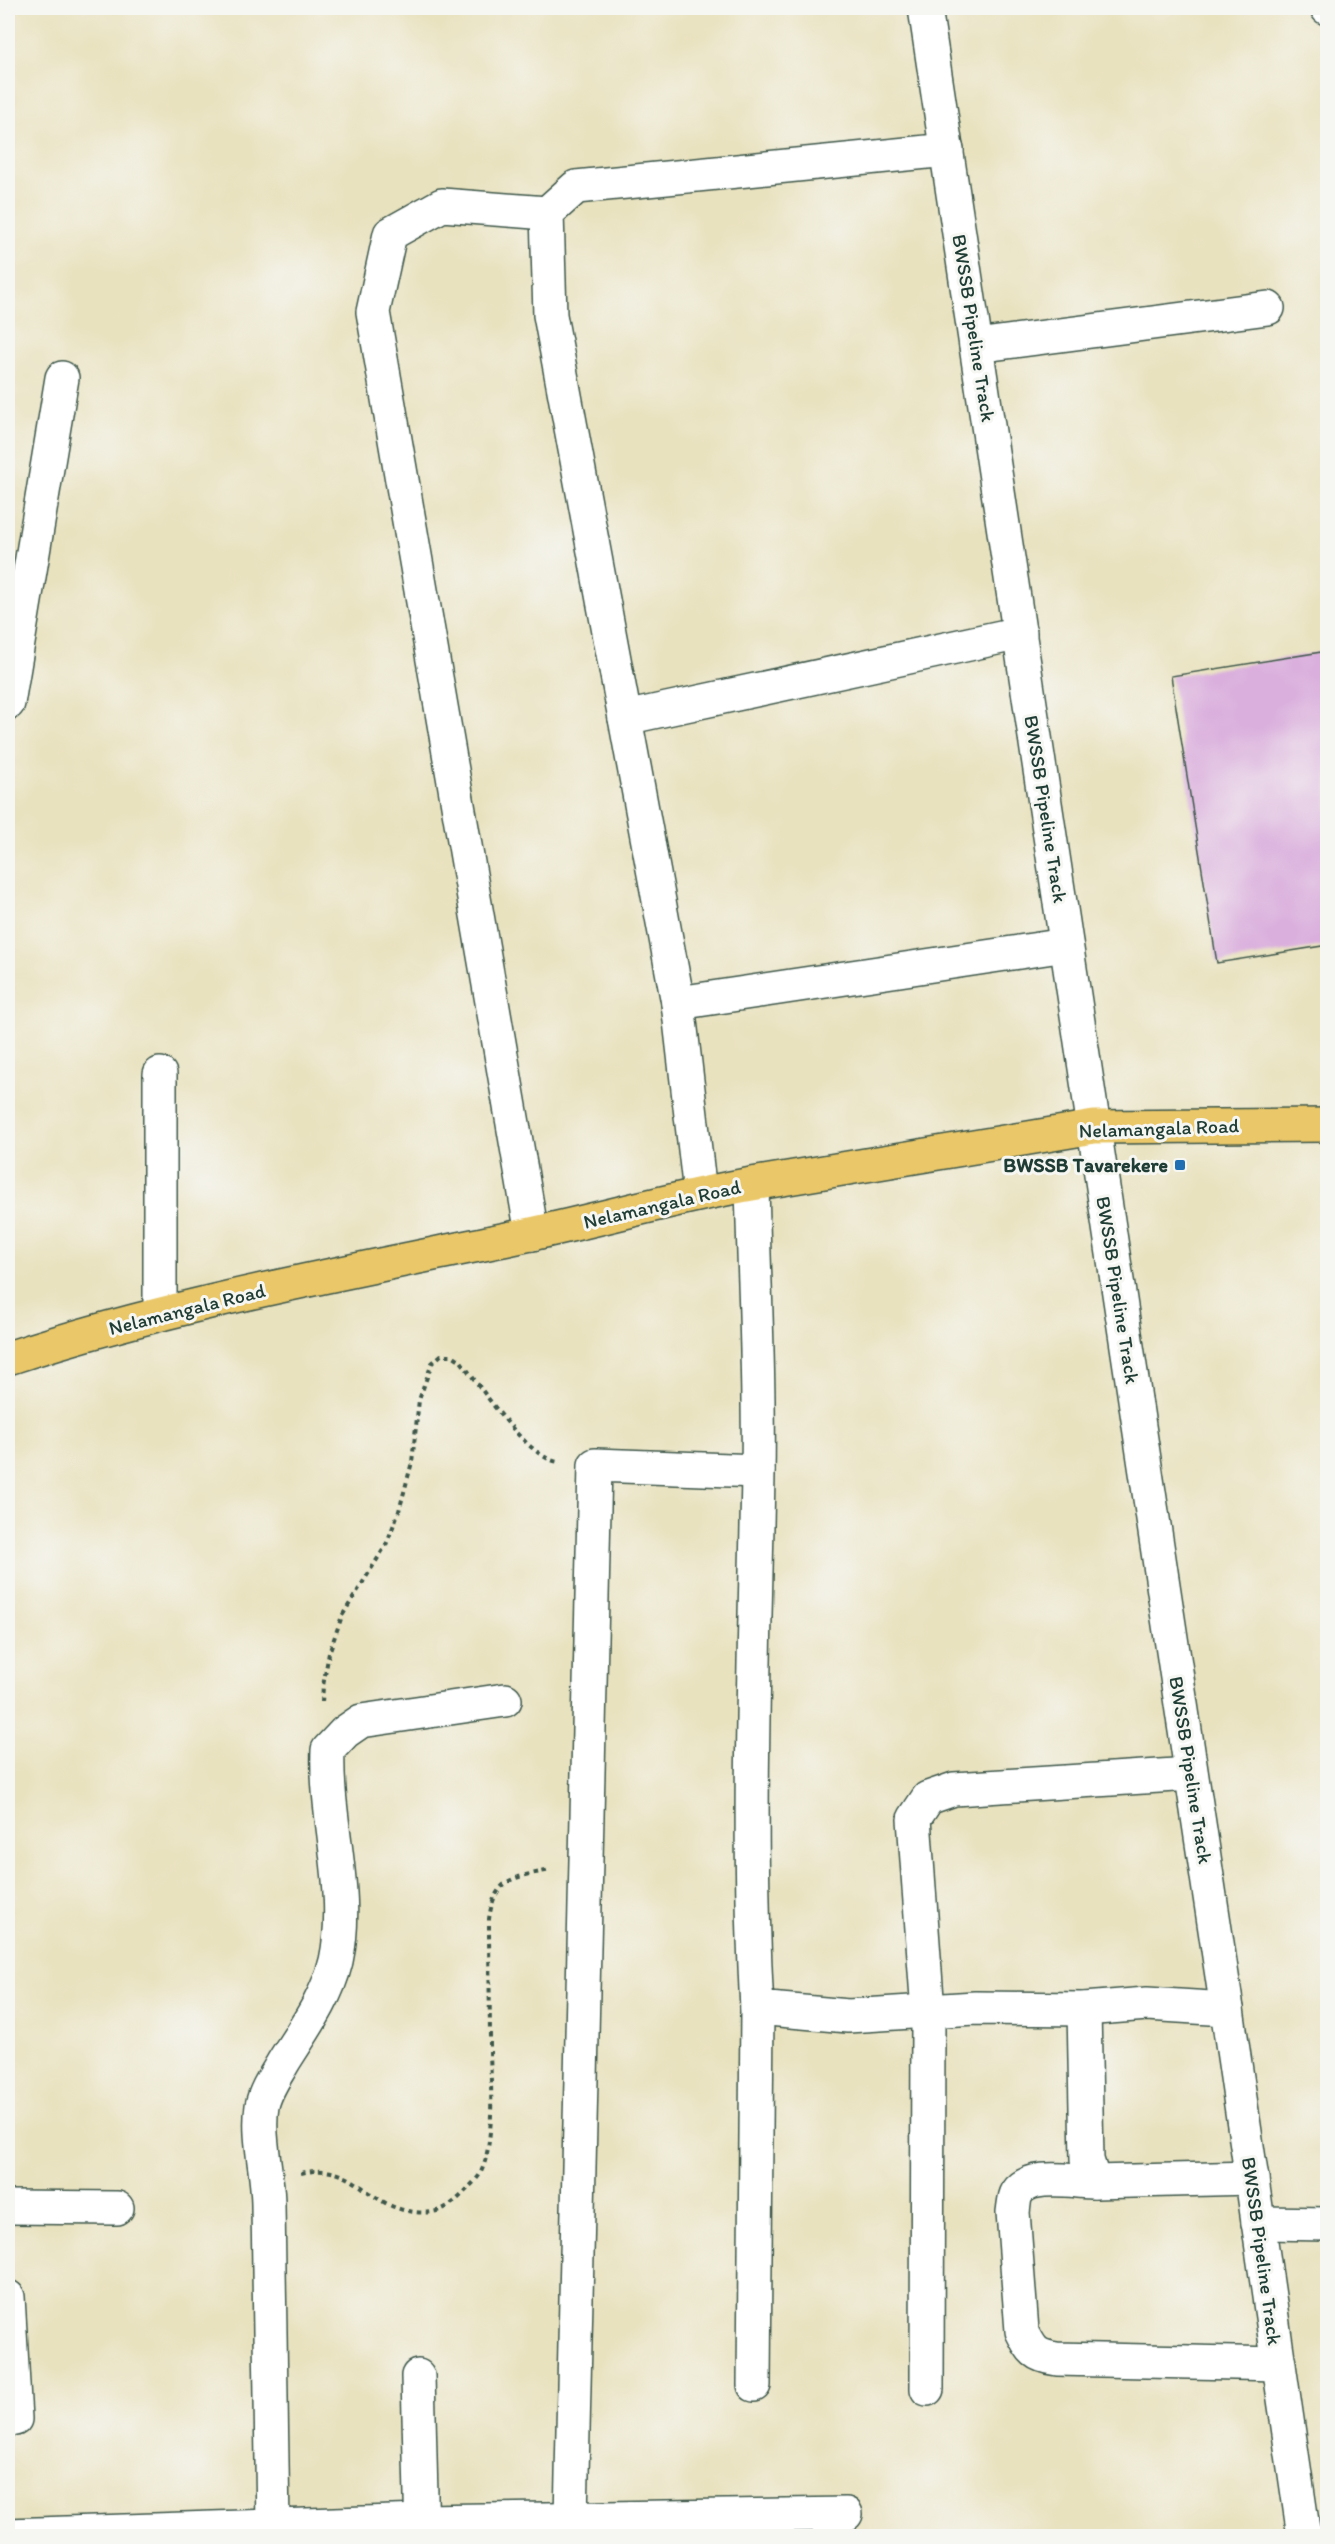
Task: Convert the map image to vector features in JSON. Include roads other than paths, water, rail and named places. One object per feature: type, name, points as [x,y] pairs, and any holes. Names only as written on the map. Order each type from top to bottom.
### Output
[{"type":"main road","name":"Nelamangala Road","points":[[8,1358],[160,1314],[263,1289],[532,1234],[700,1193],[1094,1126],[1328,1125]]},
{"type":"street","name":"BWSSB Pipeline Track","points":[[925,8],[1227,2009],[1304,2536]]},
{"type":"street","points":[[532,1234],[373,312],[390,234],[442,205],[547,213],[576,187],[947,150]]},
{"type":"street","points":[[547,213],[550,315],[678,1004],[700,1193]]},
{"type":"street","points":[[976,346],[1268,308]]},
{"type":"street","points":[[8,703],[62,378]]},
{"type":"street","points":[[625,718],[1020,633]]},
{"type":"street","points":[[678,1004],[1066,945]]},
{"type":"street","points":[[160,1074],[160,1314]]},
{"type":"street","points":[[752,1184],[758,1471],[751,1725],[753,1942],[756,2008],[754,2385]]},
{"type":"street","points":[[571,2518],[595,1465],[758,1471]]},
{"type":"street","points":[[273,2526],[268,2195],[261,2119],[262,2103],[271,2082],[318,2007],[327,1988],[335,1963],[341,1931],[333,1817],[327,1778],[328,1750],[345,1732],[361,1721],[465,1704],[505,1700]]},
{"type":"street","points":[[927,2389],[928,2012],[915,1819],[928,1798],[954,1789],[1191,1774]]},
{"type":"street","points":[[756,2008],[848,2016],[975,2008],[1084,2009],[1147,2004],[1227,2009]]},
{"type":"street","points":[[1084,2009],[1087,2160],[1094,2182]]},
{"type":"street","points":[[1252,2178],[1040,2181],[1025,2184],[1016,2195],[1013,2212],[1022,2331],[1030,2348],[1042,2356],[1057,2359],[1279,2364]]},
{"type":"street","points":[[8,2207],[117,2208]]},
{"type":"street","points":[[1258,2223],[1328,2224]]},
{"type":"street","points":[[8,2297],[15,2419]]},
{"type":"street","points":[[418,2376],[422,2529]]},
{"type":"street","points":[[8,2535],[273,2526],[422,2529],[571,2518],[846,2514]]},
{"type":"place","name":"BWSSB Tavarekere","points":[[1180,1165]]}]
